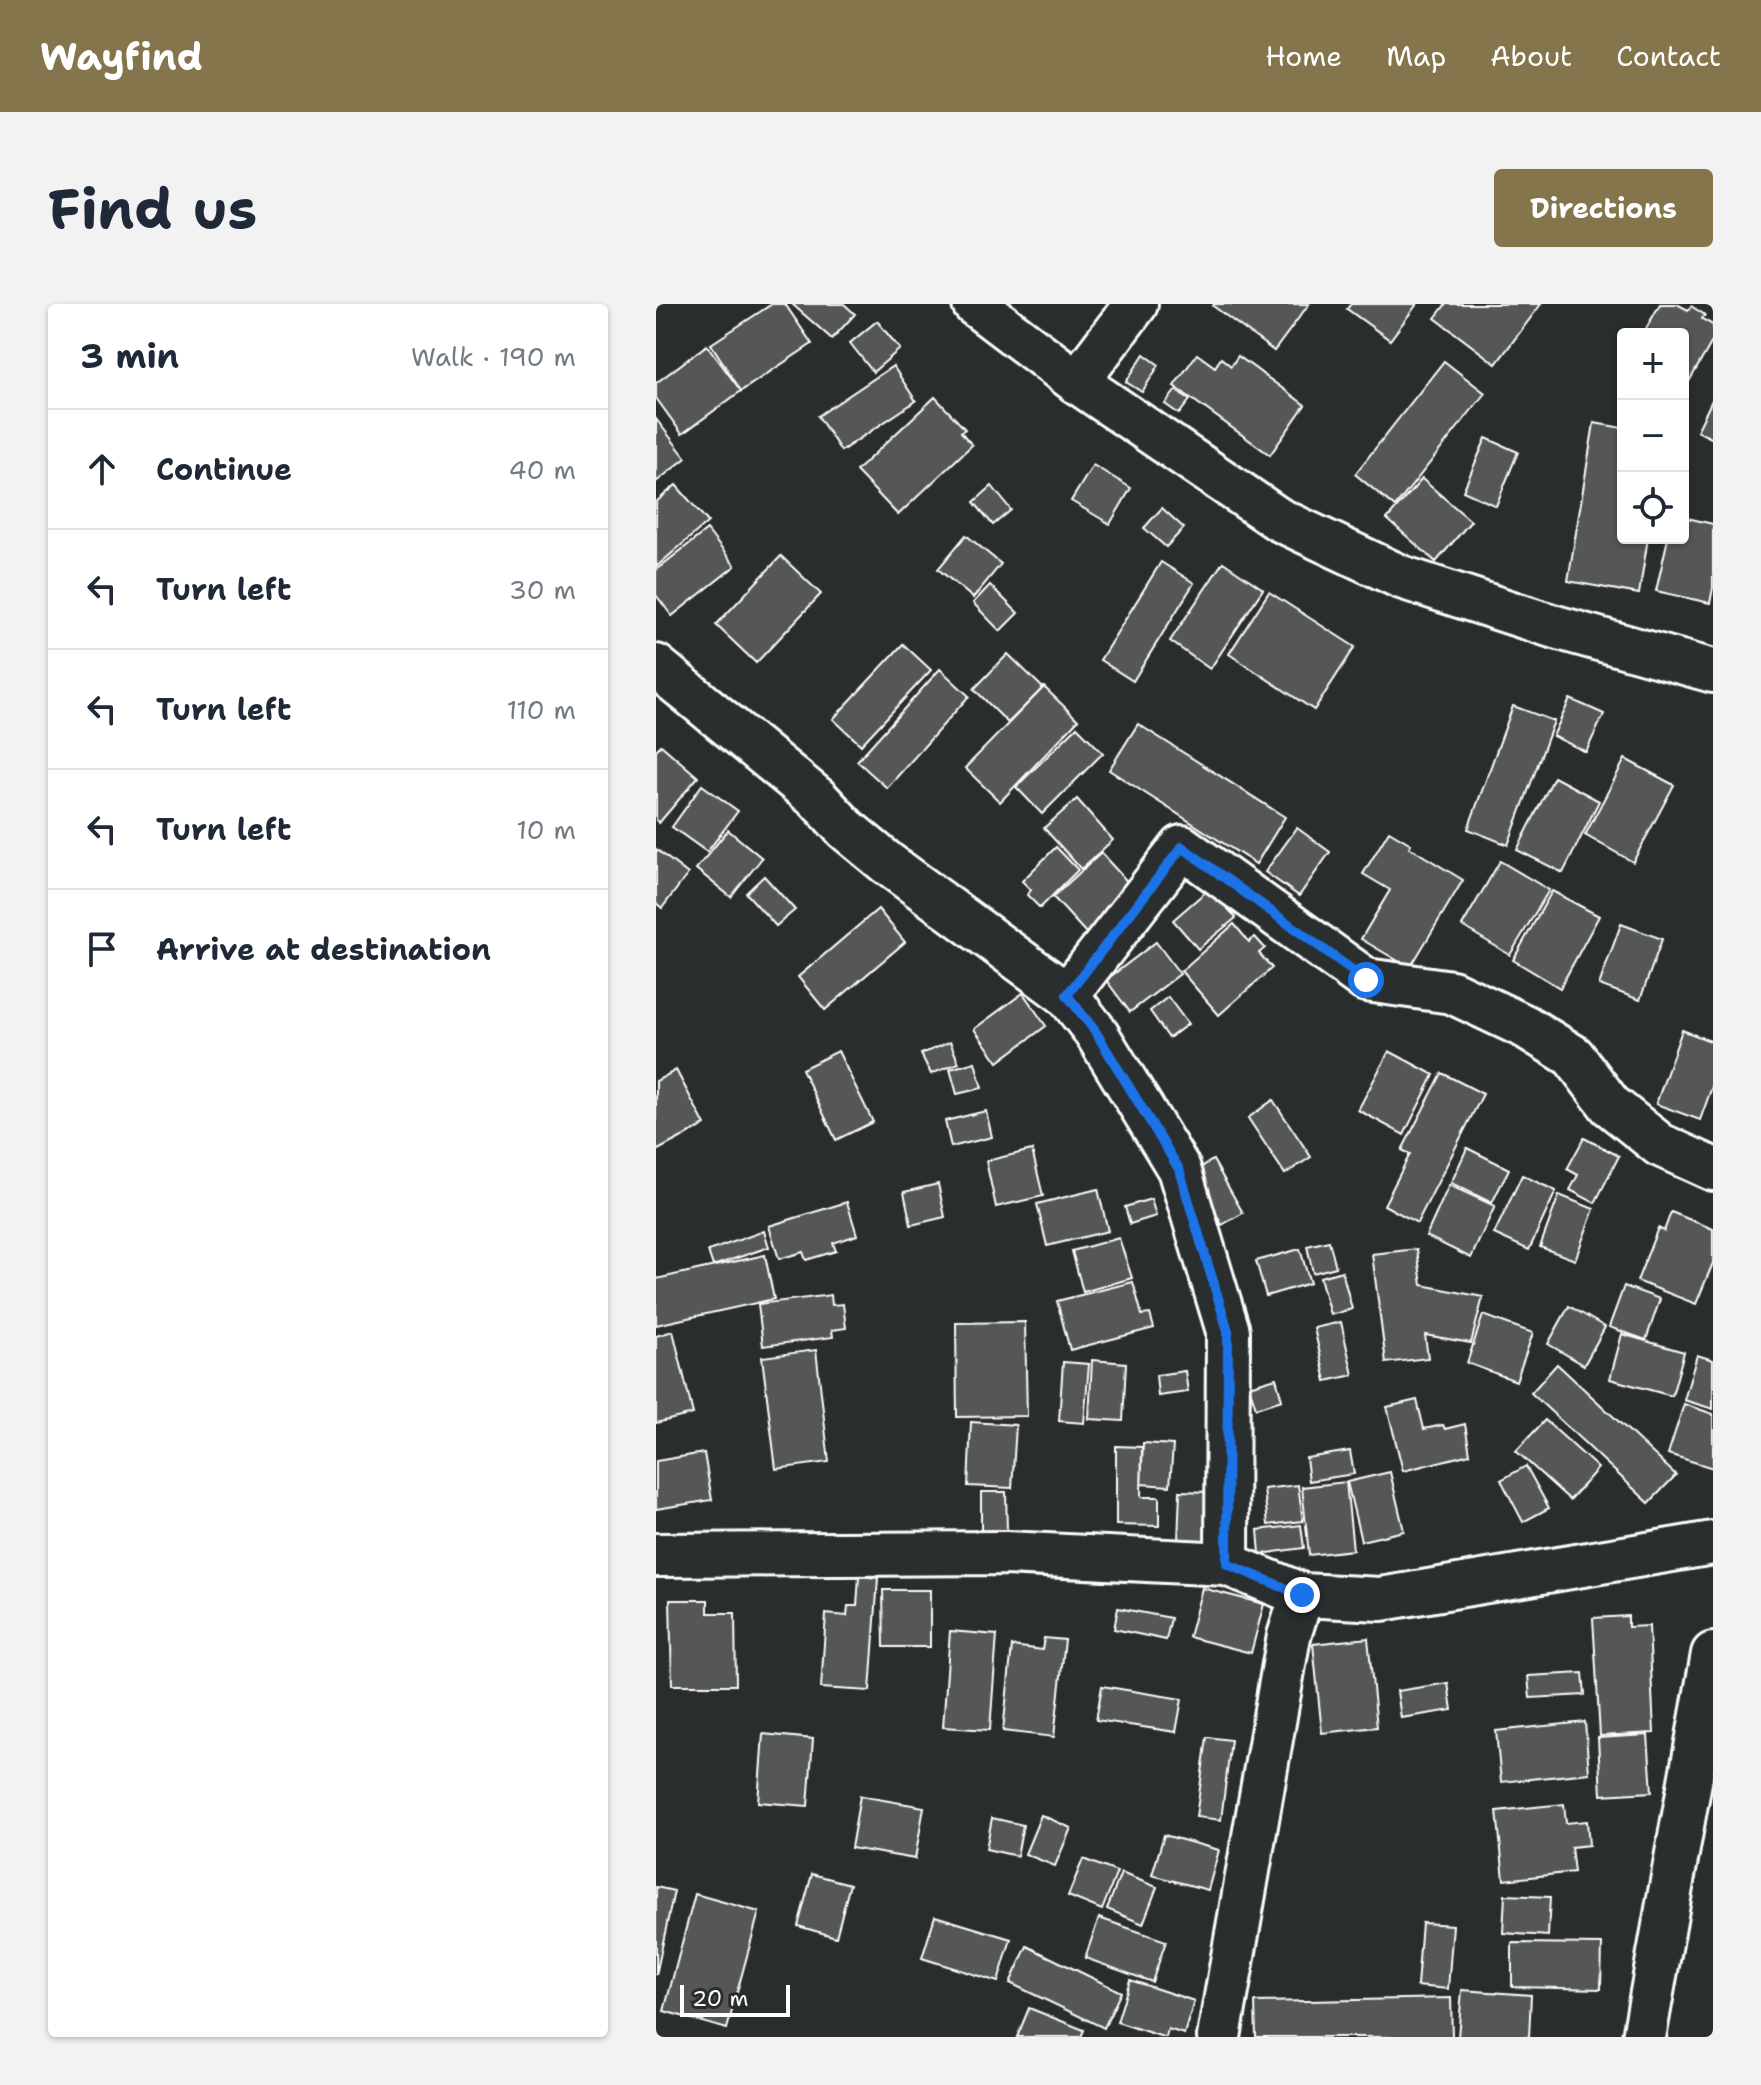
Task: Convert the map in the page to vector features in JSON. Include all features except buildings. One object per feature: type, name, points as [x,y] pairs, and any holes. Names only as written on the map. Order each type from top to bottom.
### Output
[{"type":"street","points":[[974,304],[1077,382],[1278,519],[1401,577],[1552,626],[1713,671]]},
{"type":"street","points":[[1077,382],[1136,304]]},
{"type":"street","points":[[656,666],[818,799],[846,829],[887,863],[1067,995],[1095,1031],[1179,1169],[1228,1331],[1227,1564]]},
{"type":"street","points":[[1067,995],[1182,847],[1366,980],[1452,992],[1526,1027],[1573,1056],[1610,1105],[1660,1145],[1713,1169]]},
{"type":"street","points":[[656,1555],[1005,1553],[1227,1564],[1302,1595],[1381,1599],[1713,1543]]},
{"type":"street","points":[[1219,2037],[1289,1636],[1302,1595]]},
{"type":"street","points":[[1644,2037],[1713,1654]]},
{"type":"route","points":[[1302,1595],[1227,1564],[1228,1331],[1179,1169],[1095,1031],[1067,995],[1182,847],[1366,980]]}]
